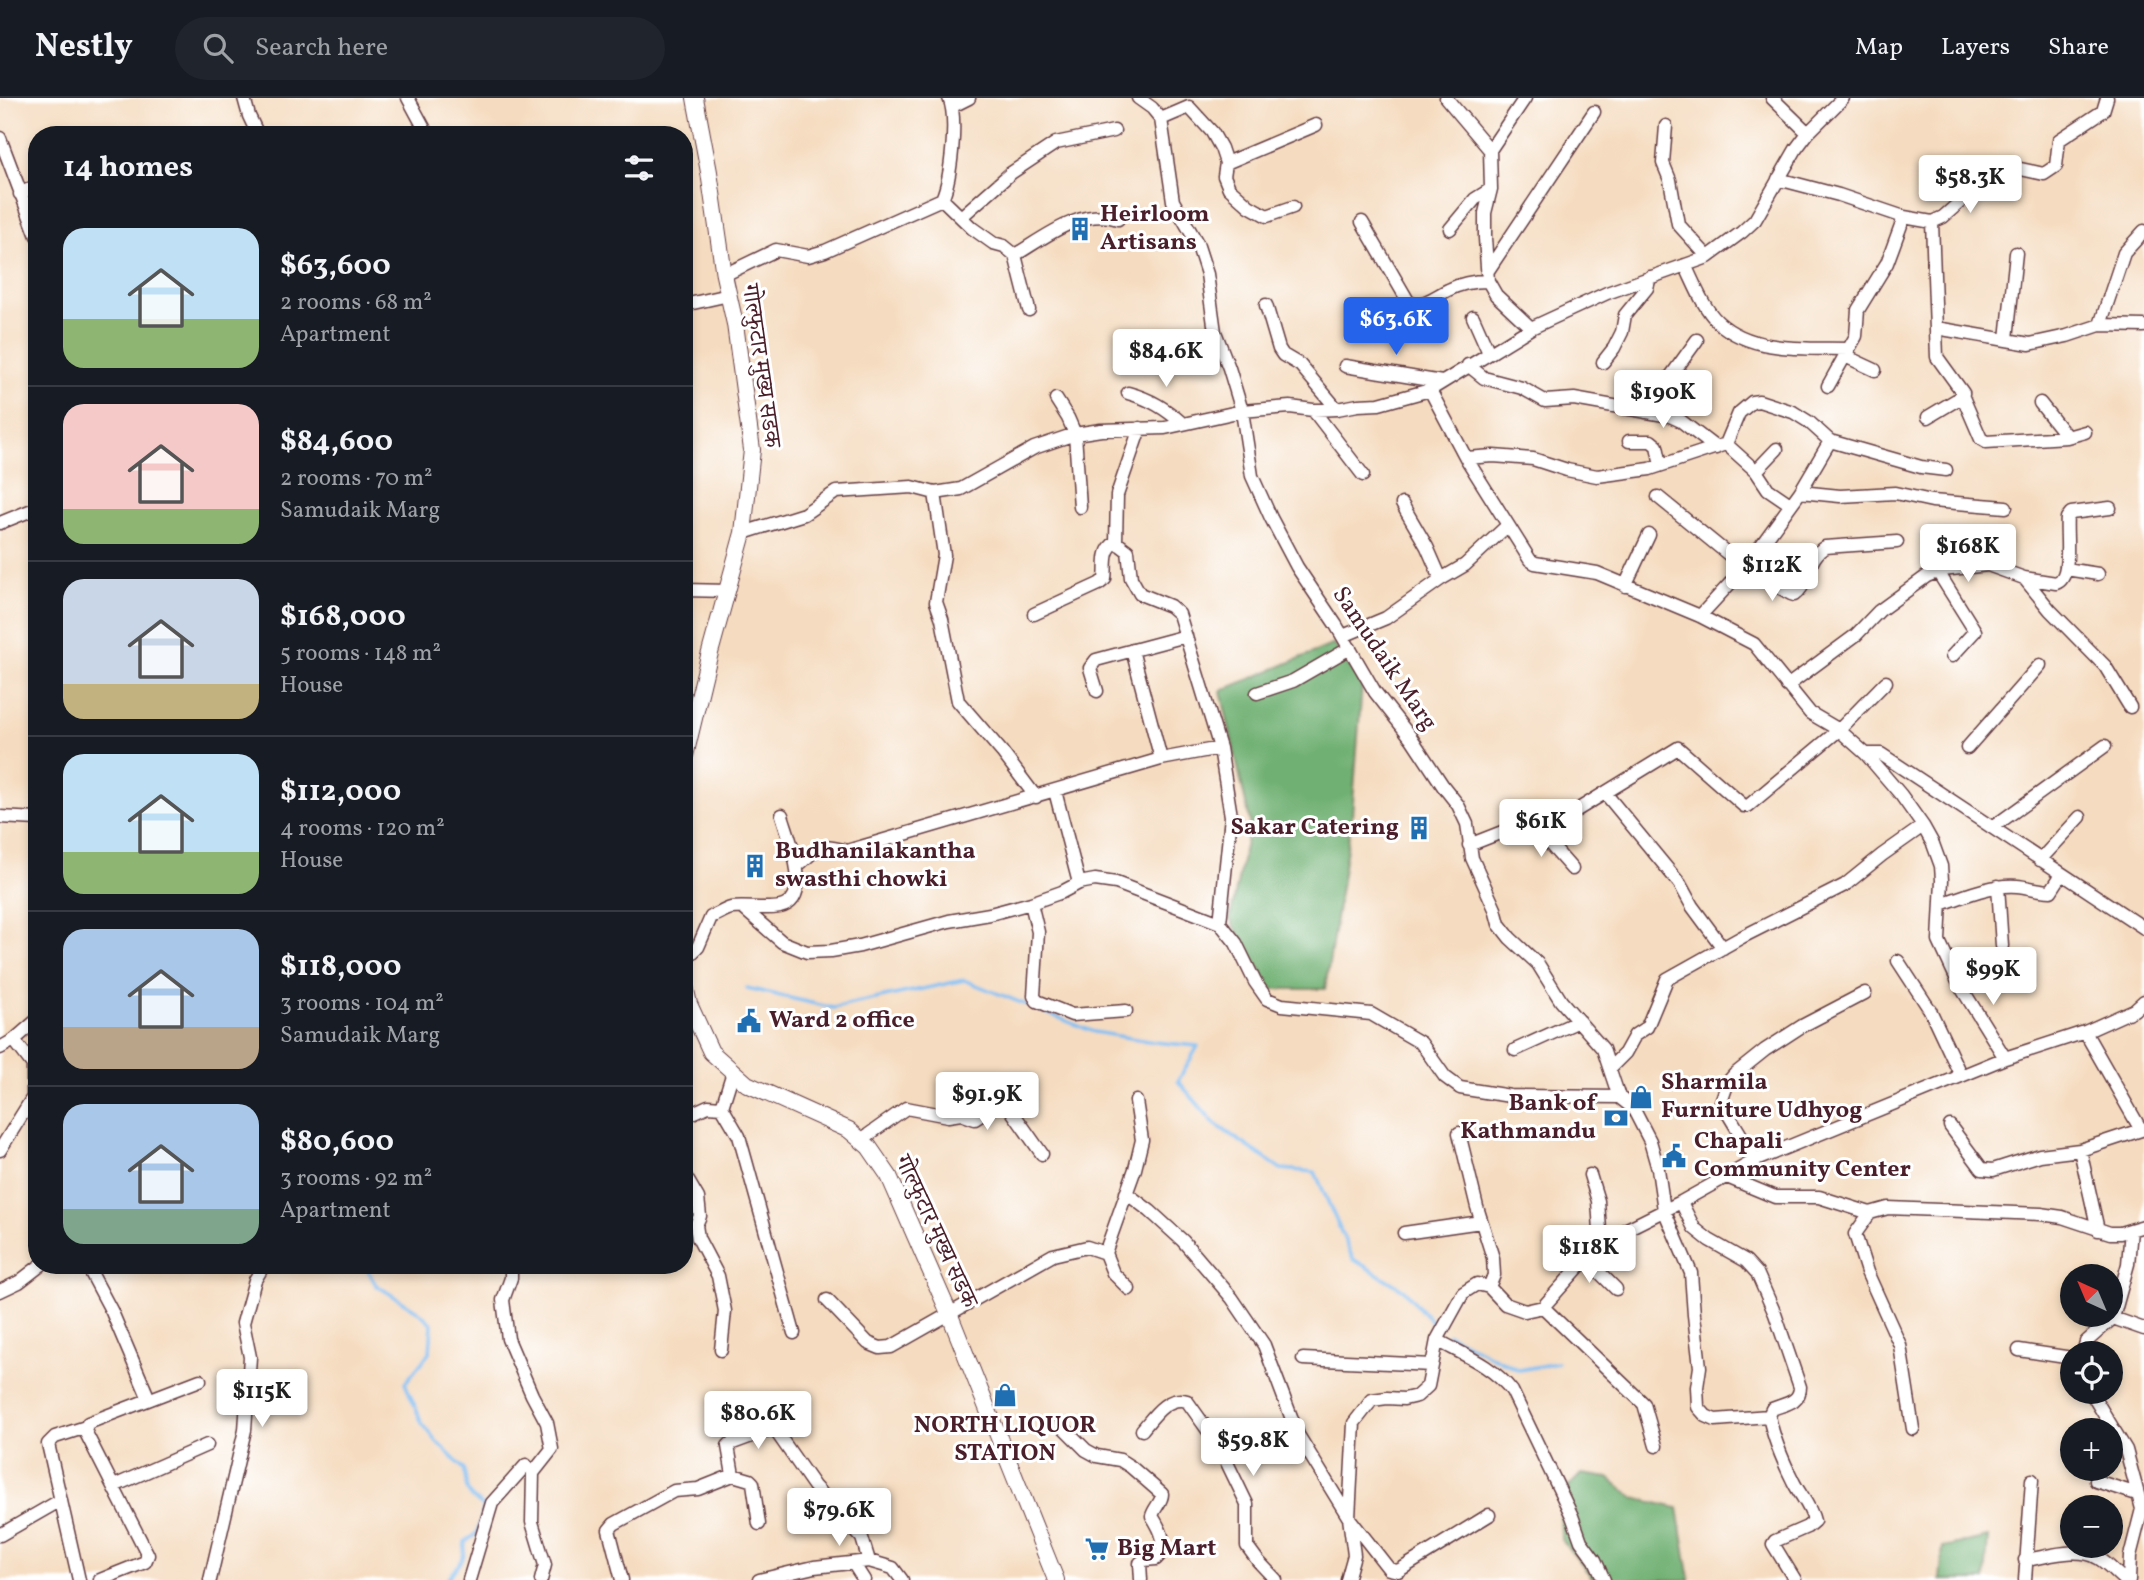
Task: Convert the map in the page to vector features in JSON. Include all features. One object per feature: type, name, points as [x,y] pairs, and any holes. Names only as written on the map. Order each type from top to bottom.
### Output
[{"type":"main road","name":"गोल्फुटार मुख्य सडक","points":[[693,722],[743,533],[752,450],[735,324],[724,275],[695,98]]},
{"type":"main road","name":"गोल्फुटार मुख्य सडक","points":[[693,1013],[711,1052],[747,1084],[849,1130],[869,1147],[889,1175],[949,1313],[1056,1580]]},
{"type":"street","points":[[244,98],[254,126]]},
{"type":"street","points":[[408,98],[423,126]]},
{"type":"street","points":[[724,275],[776,250],[808,256],[825,251],[942,200],[948,187],[954,115],[951,102],[970,98]]},
{"type":"street","points":[[1138,98],[1161,119],[1188,102],[1212,132],[1226,163],[1224,176],[1229,188],[1249,206],[1267,216],[1293,207]]},
{"type":"street","points":[[1446,98],[1490,150],[1491,189],[1485,213],[1488,277],[1496,295],[1531,328]]},
{"type":"street","points":[[1490,150],[1525,98]]},
{"type":"street","points":[[1772,98],[1808,133]]},
{"type":"street","points":[[743,533],[804,514],[836,492],[912,487],[936,494],[961,489],[1034,448],[1075,434],[1101,430],[1165,428],[1242,411],[1290,407],[1337,409],[1380,404],[1430,390],[1531,328],[1607,293],[1708,257],[1755,220],[1808,133],[1843,98]]},
{"type":"street","points":[[1778,179],[1839,195],[1904,217],[1932,222],[1943,217],[1969,194],[2016,168],[2044,174],[2056,166],[2059,140],[2103,111],[2107,98]]},
{"type":"street","points":[[1362,222],[1408,301],[1415,305],[1424,304],[1462,284],[1488,277],[1594,111]]},
{"type":"street","name":"Samudaik Marg","points":[[1161,119],[1173,201],[1197,243],[1207,274],[1214,332],[1229,368],[1242,411],[1252,476],[1271,518],[1297,567],[1343,636],[1375,692],[1458,805],[1466,824],[1472,858],[1499,924],[1538,964],[1561,1001],[1603,1049],[1619,1097],[1633,1108],[1650,1141],[1658,1169],[1664,1210],[1691,1273],[1700,1367],[1698,1407],[1706,1416],[1715,1420],[1769,1416]]},
{"type":"street","points":[[1226,163],[1316,125]]},
{"type":"street","points":[[1666,125],[1663,163],[1670,180],[1678,224],[1708,257]]},
{"type":"street","points":[[961,217],[1010,173],[1056,143],[1114,131]]},
{"type":"street","points":[[0,138],[28,214]]},
{"type":"street","points":[[1450,229],[1475,199],[1491,189]]},
{"type":"street","points":[[20,194],[28,190]]},
{"type":"street","points":[[942,200],[993,243],[1000,244],[1014,255],[1029,310]]},
{"type":"street","points":[[1014,255],[1074,221],[1105,217],[1118,219]]},
{"type":"street","points":[[1828,386],[1857,336],[1858,310],[1887,263],[1904,217]]},
{"type":"street","points":[[1932,222],[1937,357],[1963,393],[1981,439],[1986,442],[2067,438],[2085,432]]},
{"type":"street","points":[[2100,325],[2124,253],[2144,232]]},
{"type":"street","points":[[2007,339],[2016,253]]},
{"type":"street","points":[[1685,265],[1716,321],[1738,336],[1762,345],[1847,353],[1875,370]]},
{"type":"street","points":[[1604,362],[1622,332],[1625,315],[1647,288],[1650,277]]},
{"type":"street","points":[[693,303],[729,295]]},
{"type":"street","points":[[1266,305],[1283,355],[1300,365],[1337,409]]},
{"type":"street","points":[[1473,317],[1489,353]]},
{"type":"street","points":[[1936,328],[2031,344],[2067,337],[2100,325],[2144,326]]},
{"type":"street","points":[[1645,412],[1697,340]]},
{"type":"street","points":[[1468,365],[1484,378],[1521,387],[1545,401],[1574,399],[1670,416],[1721,446],[1756,471],[1768,489],[1790,504]]},
{"type":"street","points":[[1345,366],[1442,382]]},
{"type":"street","points":[[1430,390],[1466,458],[1527,556],[1535,563],[1597,573],[1700,616],[1754,644],[1810,713],[1839,730],[1866,754],[1901,795],[1933,844],[1941,866],[1939,941],[1959,984],[2005,1058]]},
{"type":"street","points":[[1128,393],[1159,405],[1183,424]]},
{"type":"street","points":[[1928,417],[1962,396]]},
{"type":"street","points":[[1056,399],[1075,434],[1080,507]]},
{"type":"street","points":[[1466,458],[1493,456],[1532,459],[1597,476],[1650,469],[1721,446],[1739,414],[1752,402],[1759,401],[1793,412],[1830,441],[1921,467],[1946,470]]},
{"type":"street","points":[[2040,403],[2067,438]]},
{"type":"street","points":[[1313,410],[1363,475]]},
{"type":"street","points":[[1034,614],[1105,579],[1106,554],[1115,542],[1117,495],[1140,428]]},
{"type":"street","points":[[1629,441],[1651,441],[1657,446],[1661,464]]},
{"type":"street","points":[[1700,616],[1744,567],[1800,492],[1830,441]]},
{"type":"street","points":[[1756,471],[1777,449]]},
{"type":"street","points":[[1800,492],[1840,496],[1895,493],[1932,501],[2006,507]]},
{"type":"street","points":[[936,494],[944,555],[936,602],[942,619],[958,701],[1036,797]]},
{"type":"street","points":[[1658,497],[1744,567],[1794,595],[1802,588],[1815,555],[1825,547],[1897,542]]},
{"type":"street","points":[[1402,504],[1427,547],[1441,579]]},
{"type":"street","points":[[1787,686],[1856,635],[1879,611],[1927,576],[1988,565],[2024,578],[2056,583],[2064,579],[2067,517],[2071,513],[2110,508]]},
{"type":"street","points":[[0,523],[28,512]]},
{"type":"street","points":[[1343,636],[1386,618],[1465,565],[1508,525]]},
{"type":"street","points":[[1625,586],[1649,535]]},
{"type":"street","points":[[1115,542],[1128,551],[1131,578],[1140,594],[1170,606],[1179,614],[1220,748],[1231,816],[1220,923]]},
{"type":"street","points":[[2066,569],[2098,574]]},
{"type":"street","points":[[1938,572],[1975,631],[1952,656]]},
{"type":"street","points":[[2024,578],[2050,610],[2105,666],[2130,707]]},
{"type":"street","points":[[693,590],[728,591]]},
{"type":"street","points":[[1097,691],[1090,668],[1092,663],[1101,657],[1186,636]]},
{"type":"street","points":[[1256,693],[1293,681],[1350,648]]},
{"type":"street","points":[[1132,650],[1161,759]]},
{"type":"street","points":[[1967,748],[2040,664]]},
{"type":"street","points":[[1469,845],[1520,825],[1546,829],[1678,748],[1744,806],[1748,806],[1839,730],[1886,682]]},
{"type":"street","points":[[1993,827],[2105,746]]},
{"type":"street","points":[[797,866],[826,845],[847,851],[1161,759],[1220,748]]},
{"type":"street","points":[[1866,754],[1881,754],[2144,928]]},
{"type":"street","points":[[1055,791],[1079,883]]},
{"type":"street","points":[[1605,793],[1681,884],[1692,906],[1723,947]]},
{"type":"street","points":[[693,952],[698,947],[711,917],[730,908],[782,907],[792,898],[798,888],[797,866],[782,815]]},
{"type":"street","points":[[0,817],[28,819]]},
{"type":"street","points":[[2039,860],[2080,817]]},
{"type":"street","points":[[1609,1068],[1625,1053],[1635,1035],[1647,1027],[1667,979],[1723,947],[1845,885],[1923,826]]},
{"type":"street","points":[[1535,827],[1572,869]]},
{"type":"street","points":[[1941,904],[1998,886],[2051,891],[2062,874]]},
{"type":"street","points":[[744,909],[782,942],[807,952],[859,946],[949,921],[990,914],[1031,903],[1079,883],[1095,880],[1116,883],[1220,923],[1236,943],[1255,982],[1267,999],[1282,1004],[1371,1014],[1421,1043],[1445,1077],[1460,1088],[1510,1096],[1619,1097]]},
{"type":"street","points":[[1998,886],[2002,946]]},
{"type":"street","points":[[1031,903],[1038,932],[1034,996],[1037,1001],[1072,1015],[1126,1012]]},
{"type":"street","points":[[1898,961],[1930,1010],[1961,1076]]},
{"type":"street","points":[[1756,1160],[1721,1102],[1728,1082],[1765,1050],[1802,1026],[1865,993]]},
{"type":"street","points":[[1346,1580],[1354,1555],[1349,1518],[1354,1423],[1372,1400],[1416,1396],[1428,1386],[1437,1340],[1464,1293],[1477,1284],[1489,1287],[1505,1304],[1525,1311],[1543,1307],[1607,1239],[1756,1160],[2005,1058],[2085,1032],[2134,1010],[2144,1001]]},
{"type":"street","points":[[1515,1050],[1580,1021]]},
{"type":"street","points":[[0,1048],[28,1028]]},
{"type":"street","points":[[1950,1126],[1982,1169],[1993,1170],[2040,1155],[2080,1150],[2143,1130],[2085,1032]]},
{"type":"street","points":[[14,1040],[28,1058]]},
{"type":"street","points":[[733,1072],[722,1107],[738,1136],[794,1333]]},
{"type":"street","points":[[861,1140],[906,1108],[948,1116],[961,1114],[975,1119],[1004,1100],[1042,1154]]},
{"type":"street","points":[[1129,1289],[1113,1273],[1105,1253],[1135,1169],[1142,1140],[1136,1101]]},
{"type":"street","points":[[0,1150],[28,1105]]},
{"type":"street","points":[[693,1113],[708,1106],[722,1107]]},
{"type":"street","points":[[1459,1133],[1481,1222],[1493,1258],[1494,1275],[1489,1287]]},
{"type":"street","points":[[2080,1150],[2098,1230]]},
{"type":"street","points":[[1590,1175],[1598,1201],[1601,1245]]},
{"type":"street","points":[[1727,1177],[1775,1197],[1819,1197],[1870,1213],[1888,1208],[2041,1214],[2062,1217],[2110,1233],[2138,1228],[2123,1282]]},
{"type":"street","points":[[693,1189],[698,1198],[700,1216],[696,1225],[698,1238],[718,1276],[725,1311],[721,1350]]},
{"type":"street","points":[[1126,1193],[1183,1241],[1232,1298],[1264,1345],[1298,1434],[1349,1518],[1389,1569],[1398,1570],[1489,1516]]},
{"type":"street","points":[[1681,1202],[1694,1228],[1746,1261],[1757,1273],[1775,1314],[1800,1387],[1797,1400],[1772,1409],[1769,1416],[1793,1482],[1814,1521],[1773,1544],[1795,1580]]},
{"type":"street","points":[[1870,1213],[1855,1234],[1867,1272],[1900,1345],[1913,1429]]},
{"type":"street","points":[[1404,1233],[1481,1222]]},
{"type":"street","points":[[827,1300],[868,1343],[880,1348],[891,1347],[1053,1255],[1087,1247],[1105,1253]]},
{"type":"street","points":[[1586,1259],[1616,1289]]},
{"type":"street","points":[[0,1291],[29,1274]]},
{"type":"street","points":[[92,1274],[112,1312],[149,1399]]},
{"type":"street","points":[[210,1580],[245,1430],[250,1357],[243,1323],[259,1274]]},
{"type":"street","points":[[511,1274],[503,1300],[508,1339],[531,1395],[547,1423],[552,1449],[533,1473],[532,1522],[545,1565],[541,1580]]},
{"type":"street","points":[[1543,1307],[1644,1404],[1656,1446]]},
{"type":"street","points":[[2123,1322],[2144,1329]]},
{"type":"street","points":[[2087,1341],[2103,1327]]},
{"type":"street","points":[[1437,1340],[1489,1368],[1503,1379],[1512,1391],[1572,1516],[1581,1541],[1595,1560],[1604,1580]]},
{"type":"street","points":[[2019,1350],[2060,1356]]},
{"type":"street","points":[[1303,1359],[1432,1365]]},
{"type":"street","points":[[79,1580],[48,1444],[55,1437],[86,1427],[88,1423],[200,1380]]},
{"type":"street","points":[[1142,1430],[1157,1411],[1169,1402],[1180,1399],[1187,1402],[1219,1446],[1247,1504],[1247,1546],[1276,1580]]},
{"type":"street","points":[[2098,1404],[2126,1450],[2142,1509],[2130,1556],[2129,1580]]},
{"type":"street","points":[[1060,1424],[1086,1450],[1131,1466],[1163,1494],[1152,1516],[1163,1539],[1163,1551],[1156,1559],[1140,1563],[1141,1580]]},
{"type":"street","points":[[86,1427],[85,1431],[148,1555],[145,1562],[100,1580]]},
{"type":"street","points":[[733,1475],[728,1446],[771,1429],[775,1430],[814,1486],[862,1538],[869,1561]]},
{"type":"street","points":[[114,1486],[207,1445]]},
{"type":"street","points":[[469,1580],[492,1503],[526,1465]]},
{"type":"street","points":[[622,1580],[609,1530],[614,1524],[674,1491],[698,1489],[733,1475],[750,1480],[753,1483],[759,1524]]},
{"type":"street","points":[[2025,1580],[2032,1480]]},
{"type":"street","points":[[2096,1481],[2137,1494]]},
{"type":"street","points":[[0,1535],[61,1500]]},
{"type":"street","points":[[2025,1560],[2076,1552],[2087,1553],[2096,1556],[2124,1580]]},
{"type":"street","points":[[760,1580],[814,1567],[869,1561],[893,1568],[902,1580]]},
{"type":"street","points":[[853,1563],[864,1580]]},
{"type":"green space","points":[[1334,644],[1362,685],[1352,816],[1325,989],[1272,989],[1230,919],[1250,822],[1221,691]]},
{"type":"green space","points":[[1581,1474],[1609,1478],[1634,1498],[1678,1508],[1690,1580],[1594,1580],[1561,1539],[1560,1496]]},
{"type":"green space","points":[[1988,1537],[1985,1580],[1940,1580],[1943,1547]]},
{"type":"waterway","points":[[747,988],[833,1008],[964,980],[1094,1032],[1198,1046],[1178,1081],[1215,1124],[1281,1169],[1315,1172],[1353,1259],[1404,1290],[1439,1327]]},
{"type":"waterway","points":[[370,1274],[376,1285],[419,1312],[432,1324],[430,1352],[405,1383],[422,1423],[464,1469],[471,1497],[484,1507],[477,1533],[465,1542],[462,1561],[447,1580]]},
{"type":"waterway","points":[[1448,1334],[1519,1370],[1557,1363]]},
{"type":"place","name":"Heirloom Artisans","points":[[1080,229]]},
{"type":"place","name":"Sakar Catering","points":[[1419,828]]},
{"type":"place","name":"Budhanilakantha swasthi chowki","points":[[755,866]]},
{"type":"place","name":"Ward 2 office","points":[[749,1021]]},
{"type":"place","name":"Sharmila Furniture Udhyog","points":[[1641,1097]]},
{"type":"place","name":"Bank of Kathmandu","points":[[1616,1118]]},
{"type":"place","name":"Chapali Community Center","points":[[1674,1156]]},
{"type":"place","name":"NORTH LIQUOR STATION","points":[[1005,1395]]},
{"type":"place","name":"Big Mart","points":[[1097,1549]]}]
